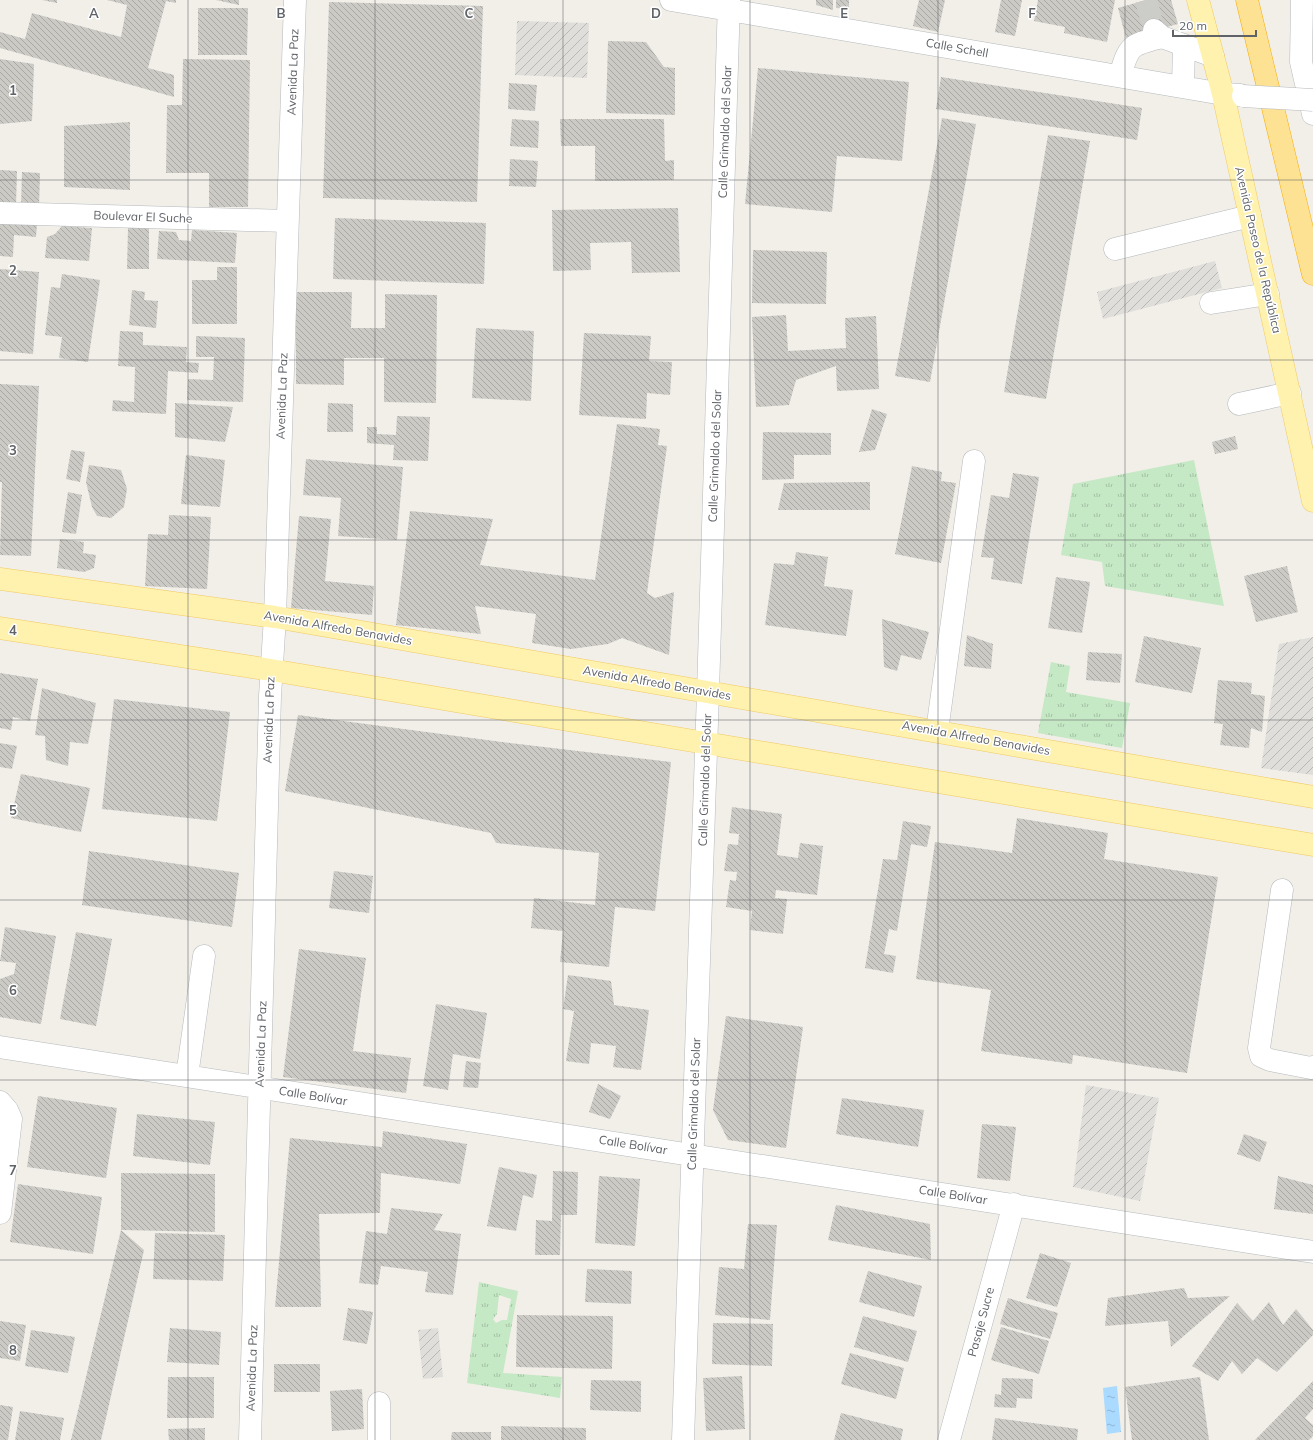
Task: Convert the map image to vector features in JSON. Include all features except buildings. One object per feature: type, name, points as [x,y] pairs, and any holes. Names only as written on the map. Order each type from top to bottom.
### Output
[{"type":"highway","points":[[1246,0],[1313,274]]},
{"type":"main road","name":"Avenida Paseo de la República","points":[[1198,0],[1213,56],[1233,95],[1250,216],[1313,501]]},
{"type":"main road","name":"Avenida Alfredo Benavides","points":[[0,579],[275,617],[1313,796]]},
{"type":"main road","points":[[0,628],[271,670],[1313,846]]},
{"type":"street","name":"Avenida La Paz","points":[[250,1440],[271,670],[275,617],[295,0]]},
{"type":"street","name":"Calle Schell","points":[[671,0],[729,5],[1233,95],[1313,100]]},
{"type":"street","points":[[1302,0],[1301,62],[1313,114]]},
{"type":"street","name":"Calle Grimaldo del Solar","points":[[683,1440],[729,5]]},
{"type":"street","points":[[1120,76],[1126,56],[1136,44],[1158,34],[1213,56]]},
{"type":"street","points":[[1183,86],[1184,45]]},
{"type":"street","name":"Boulevar El Suche","points":[[0,214],[287,221]]},
{"type":"street","points":[[1115,249],[1250,216]]},
{"type":"street","points":[[1211,303],[1268,294]]},
{"type":"street","points":[[1240,404],[1290,393]]},
{"type":"street","points":[[937,731],[974,460]]},
{"type":"street","points":[[1282,890],[1259,1048],[1261,1056],[1270,1060],[1313,1067]]},
{"type":"street","points":[[187,1076],[204,956]]},
{"type":"street","name":"Calle Bolívar","points":[[0,1047],[1014,1204],[1313,1252]]},
{"type":"street","points":[[0,1102],[7,1110],[11,1119],[0,1214]]},
{"type":"street","name":"Pasaje Sucre","points":[[949,1440],[1014,1204]]},
{"type":"street","points":[[379,1403],[379,1440]]},
{"type":"shaded area","points":[[517,21],[589,23],[587,78],[515,75]]},
{"type":"shaded area","points":[[1215,261],[1222,288],[1103,319],[1097,292]]},
{"type":"shaded area","points":[[1313,637],[1313,775],[1261,768],[1279,644]]},
{"type":"shaded area","points":[[1086,1085],[1159,1098],[1140,1201],[1073,1187]]},
{"type":"shaded area","points":[[438,1328],[443,1377],[423,1379],[418,1330]]},
{"type":"green space","points":[[1194,460],[1224,606],[1105,586],[1102,562],[1061,555],[1073,484]]},
{"type":"green space","points":[[1051,662],[1070,666],[1066,692],[1130,703],[1122,748],[1038,733]]},
{"type":"green space","points":[[479,1282],[518,1291],[503,1373],[562,1377],[560,1398],[467,1383]],"holes":[[[499,1295],[511,1299],[507,1320],[502,1320],[496,1323],[493,1319],[497,1314]]]},
{"type":"water","points":[[1117,1386],[1121,1432],[1107,1434],[1103,1388]]},
{"type":"tunnel","points":[[1146,0],[1154,30]]}]
